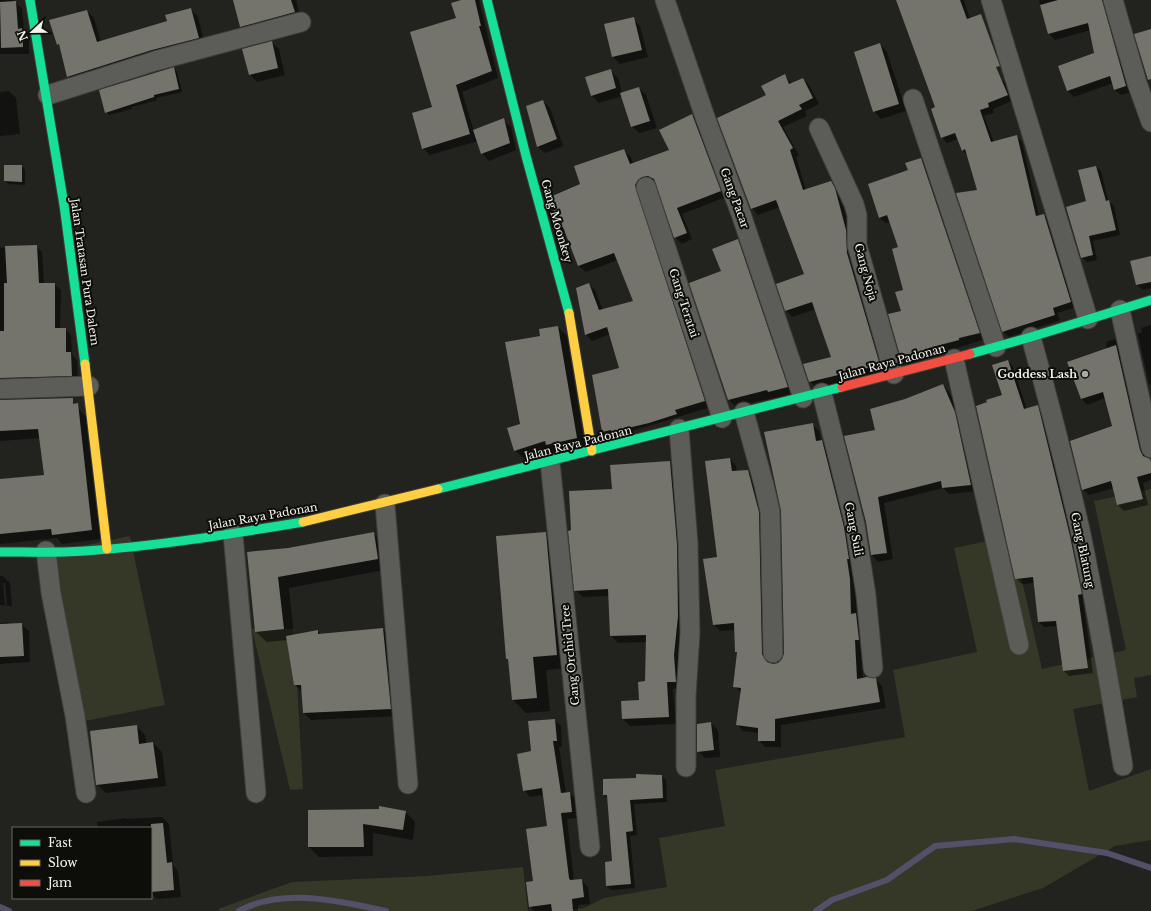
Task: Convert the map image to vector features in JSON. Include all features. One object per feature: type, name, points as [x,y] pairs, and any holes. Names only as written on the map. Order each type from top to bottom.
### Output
[{"type":"main road","name":"Jalan Tratasan Pura Dalem","points":[[30,0],[48,95],[89,386],[107,548]]},
{"type":"main road","name":"Gang Moonkey","points":[[487,0],[526,156],[567,302],[592,451]]},
{"type":"main road","name":"Jalan Raya Padonan","points":[[0,552],[84,551],[150,545],[233,534],[321,519],[954,359],[1151,300]]},
{"type":"street","name":"Gang Pacar","points":[[665,0],[705,117],[741,214],[803,398]]},
{"type":"street","points":[[991,0],[1088,319]]},
{"type":"street","points":[[1114,0],[1137,83],[1151,122]]},
{"type":"street","points":[[48,95],[155,61],[301,22]]},
{"type":"street","points":[[913,99],[996,347]]},
{"type":"street","name":"Gang Noja","points":[[819,128],[854,204],[857,216],[857,245],[894,374]]},
{"type":"street","name":"Gang Teratai","points":[[646,187],[722,418]]},
{"type":"street","points":[[1120,310],[1151,448]]},
{"type":"street","name":"Gang Blatung","points":[[1031,337],[1058,434],[1080,533],[1103,644],[1123,766]]},
{"type":"street","points":[[954,359],[1019,645]]},
{"type":"street","points":[[0,389],[89,386]]},
{"type":"street","name":"Gang Suli","points":[[822,393],[855,525],[866,595],[873,668]]},
{"type":"street","points":[[744,412],[770,511],[773,653]]},
{"type":"street","points":[[679,429],[688,543],[690,633],[686,696],[686,767]]},
{"type":"street","name":"Gang Orchid Tree","points":[[550,462],[590,847]]},
{"type":"street","points":[[385,504],[408,784]]},
{"type":"street","points":[[233,534],[256,794]]},
{"type":"street","points":[[46,551],[51,593],[75,716],[86,792]]},
{"type":"green space","points":[[1151,489],[1151,675],[1134,678],[1137,697],[1073,709],[1089,791],[1151,769],[1151,840],[1115,846],[1043,888],[972,911],[556,911],[584,908],[604,898],[667,887],[659,838],[725,826],[715,770],[905,737],[893,670],[977,652],[954,548],[1012,536],[1042,669],[1126,650],[1094,501]]},
{"type":"green space","points":[[130,536],[165,705],[80,722],[49,553]]},
{"type":"green space","points":[[252,629],[294,629],[303,789],[290,790]]},
{"type":"green space","points":[[523,867],[528,911],[220,911],[218,909],[292,882],[427,876]]},
{"type":"building","points":[[233,0],[291,0],[295,12],[240,27]]},
{"type":"building","points":[[461,0],[475,0],[481,26],[479,26],[492,71],[456,85],[470,134],[422,149],[412,113],[432,107],[410,32],[456,18],[451,3]]},
{"type":"building","points":[[896,0],[960,0],[967,19],[981,14],[1000,66],[996,67],[1008,95],[988,103],[989,107],[980,110],[991,142],[1017,135],[1036,216],[1044,214],[1071,302],[1053,308],[1055,315],[1002,332],[956,193],[977,190],[965,149],[962,151],[955,133],[941,138],[931,109],[935,107]]},
{"type":"building","points":[[1058,0],[1102,0],[1126,86],[1114,90],[1110,76],[1067,91],[1058,66],[1094,53],[1088,23],[1048,34],[1040,5]]},
{"type":"building","points":[[16,1],[18,29],[22,28],[23,47],[1,48],[0,2]]},
{"type":"building","points":[[191,8],[199,38],[152,50],[67,77],[59,44],[57,45],[49,20],[87,10],[97,42],[167,21],[165,15]]},
{"type":"building","points":[[634,17],[642,50],[612,57],[604,24]]},
{"type":"building","points":[[1151,29],[1151,79],[1148,80],[1134,34]]},
{"type":"building","points":[[272,41],[278,68],[249,75],[242,49]]},
{"type":"building","points":[[880,43],[899,104],[873,112],[854,52]]},
{"type":"building","points":[[174,67],[179,89],[154,95],[154,97],[105,113],[99,90]]},
{"type":"building","points":[[611,69],[616,88],[591,96],[585,77]]},
{"type":"building","points":[[785,74],[789,84],[803,78],[813,98],[799,105],[802,109],[778,121],[793,148],[790,150],[803,190],[831,181],[835,188],[846,230],[847,253],[880,365],[809,382],[803,364],[831,357],[812,302],[785,311],[776,284],[804,274],[776,200],[751,209],[717,118],[766,95],[761,86]]},
{"type":"building","points":[[639,87],[650,121],[631,127],[620,93]]},
{"type":"building","points":[[543,100],[557,139],[537,147],[526,106]]},
{"type":"building","points":[[692,114],[721,191],[677,208],[687,233],[674,238],[654,179],[648,176],[642,177],[635,185],[705,401],[675,410],[677,414],[649,423],[611,432],[611,430],[602,432],[592,375],[619,368],[607,327],[585,335],[576,288],[589,283],[599,310],[633,301],[614,253],[578,266],[563,227],[559,229],[550,197],[580,184],[574,166],[624,149],[630,164],[669,150],[659,130]]},
{"type":"building","points":[[504,118],[510,143],[481,154],[473,130]]},
{"type":"building","points":[[921,158],[980,333],[959,338],[959,340],[929,348],[929,351],[901,359],[888,314],[901,311],[895,292],[903,290],[892,249],[898,247],[887,215],[879,218],[868,184],[908,170],[905,163]]},
{"type":"building","points":[[4,165],[22,165],[22,182],[4,181]]},
{"type":"building","points":[[1096,166],[1106,201],[1109,200],[1116,230],[1089,236],[1093,255],[1081,258],[1066,207],[1086,201],[1078,170]]},
{"type":"building","points":[[738,239],[788,387],[768,392],[767,390],[728,400],[689,283],[721,271],[712,249]]},
{"type":"building","points":[[37,245],[39,283],[55,283],[55,328],[66,328],[66,352],[71,352],[72,376],[0,378],[0,331],[4,331],[4,283],[7,283],[5,246]]},
{"type":"building","points":[[1151,256],[1151,282],[1136,285],[1130,261]]},
{"type":"building","points":[[558,326],[577,438],[546,445],[545,441],[514,451],[507,428],[520,424],[505,342],[540,336],[539,329]]},
{"type":"building","points":[[1116,345],[1140,450],[1143,456],[1150,459],[1151,462],[1151,473],[1137,477],[1143,499],[1117,505],[1111,481],[1082,490],[1070,441],[1112,426],[1103,392],[1081,399],[1067,362]]},
{"type":"building","points":[[1008,360],[1024,409],[1038,405],[1070,536],[1082,594],[1078,595],[1088,668],[1063,671],[1056,621],[1038,622],[1033,577],[1015,579],[976,406],[987,402],[986,400],[1002,395],[992,365]]},
{"type":"building","points":[[943,384],[955,412],[971,485],[942,488],[941,481],[878,497],[887,553],[871,555],[866,522],[844,436],[875,430],[870,409],[905,399]]},
{"type":"building","points":[[73,398],[73,404],[78,403],[92,530],[52,535],[51,529],[0,534],[0,479],[44,475],[38,429],[0,431],[0,400]]},
{"type":"building","points":[[813,423],[816,441],[822,440],[844,527],[849,559],[847,559],[850,579],[851,614],[856,613],[859,640],[855,640],[857,679],[867,677],[876,678],[880,702],[775,719],[775,741],[758,741],[758,728],[736,725],[741,688],[733,687],[737,652],[735,652],[734,623],[713,625],[703,559],[717,557],[705,461],[730,458],[732,471],[748,470],[759,512],[762,654],[767,662],[773,664],[778,663],[782,659],[784,653],[781,511],[764,432]]},
{"type":"building","points":[[670,461],[677,544],[678,616],[674,655],[676,682],[667,682],[669,717],[622,719],[621,701],[639,700],[638,682],[645,681],[646,635],[610,636],[608,589],[574,591],[568,531],[571,530],[569,491],[612,489],[610,465]]},
{"type":"building","points":[[374,532],[378,559],[278,577],[284,629],[255,632],[247,552],[288,548]]},
{"type":"building","points":[[546,532],[557,655],[533,657],[537,698],[512,700],[508,659],[506,659],[496,536]]},
{"type":"building","points":[[22,623],[24,656],[0,657],[0,624]]},
{"type":"building","points":[[383,628],[391,709],[303,713],[301,685],[294,685],[286,636],[318,630],[318,634]]},
{"type":"building","points":[[555,719],[557,741],[553,741],[561,793],[570,792],[572,812],[561,813],[569,878],[570,880],[582,879],[584,897],[572,899],[573,911],[552,911],[551,904],[529,907],[526,882],[533,881],[526,829],[547,826],[542,788],[523,791],[517,754],[531,751],[528,721]]},
{"type":"building","points":[[711,722],[714,750],[697,752],[697,724]]},
{"type":"building","points":[[137,725],[139,744],[153,742],[158,778],[96,785],[90,731]]},
{"type":"building","points":[[636,774],[662,775],[663,798],[630,800],[633,831],[626,832],[631,884],[606,886],[605,862],[612,861],[607,795],[603,795],[603,779],[636,778]]},
{"type":"building","points":[[379,806],[406,811],[403,830],[363,824],[364,847],[308,847],[308,810],[379,809]]},
{"type":"building","points":[[163,823],[167,863],[172,862],[174,890],[152,892],[151,824]]},
{"type":"waterway","points":[[816,911],[832,900],[887,880],[935,846],[1014,839],[1107,853],[1151,868]]},
{"type":"waterway","points":[[239,911],[274,899],[292,898],[330,900],[386,911]]},
{"type":"waterway","points":[[0,907],[9,911]]},
{"type":"traffic: fast","points":[[30,0],[64,205],[85,364]]},
{"type":"traffic: fast","points":[[487,0],[526,156],[569,313]]},
{"type":"traffic: fast","points":[[970,354],[1151,300]]},
{"type":"traffic: fast","points":[[438,489],[842,387]]},
{"type":"traffic: fast","points":[[0,552],[64,552],[113,549],[195,539],[303,522]]},
{"type":"traffic: slow","points":[[569,313],[592,451]]},
{"type":"traffic: slow","points":[[85,364],[107,549]]},
{"type":"traffic: slow","points":[[303,522],[438,489]]},
{"type":"traffic: jam","points":[[842,387],[970,354]]},
{"type":"place","name":"Goddess Lash","points":[[1085,374]]}]
